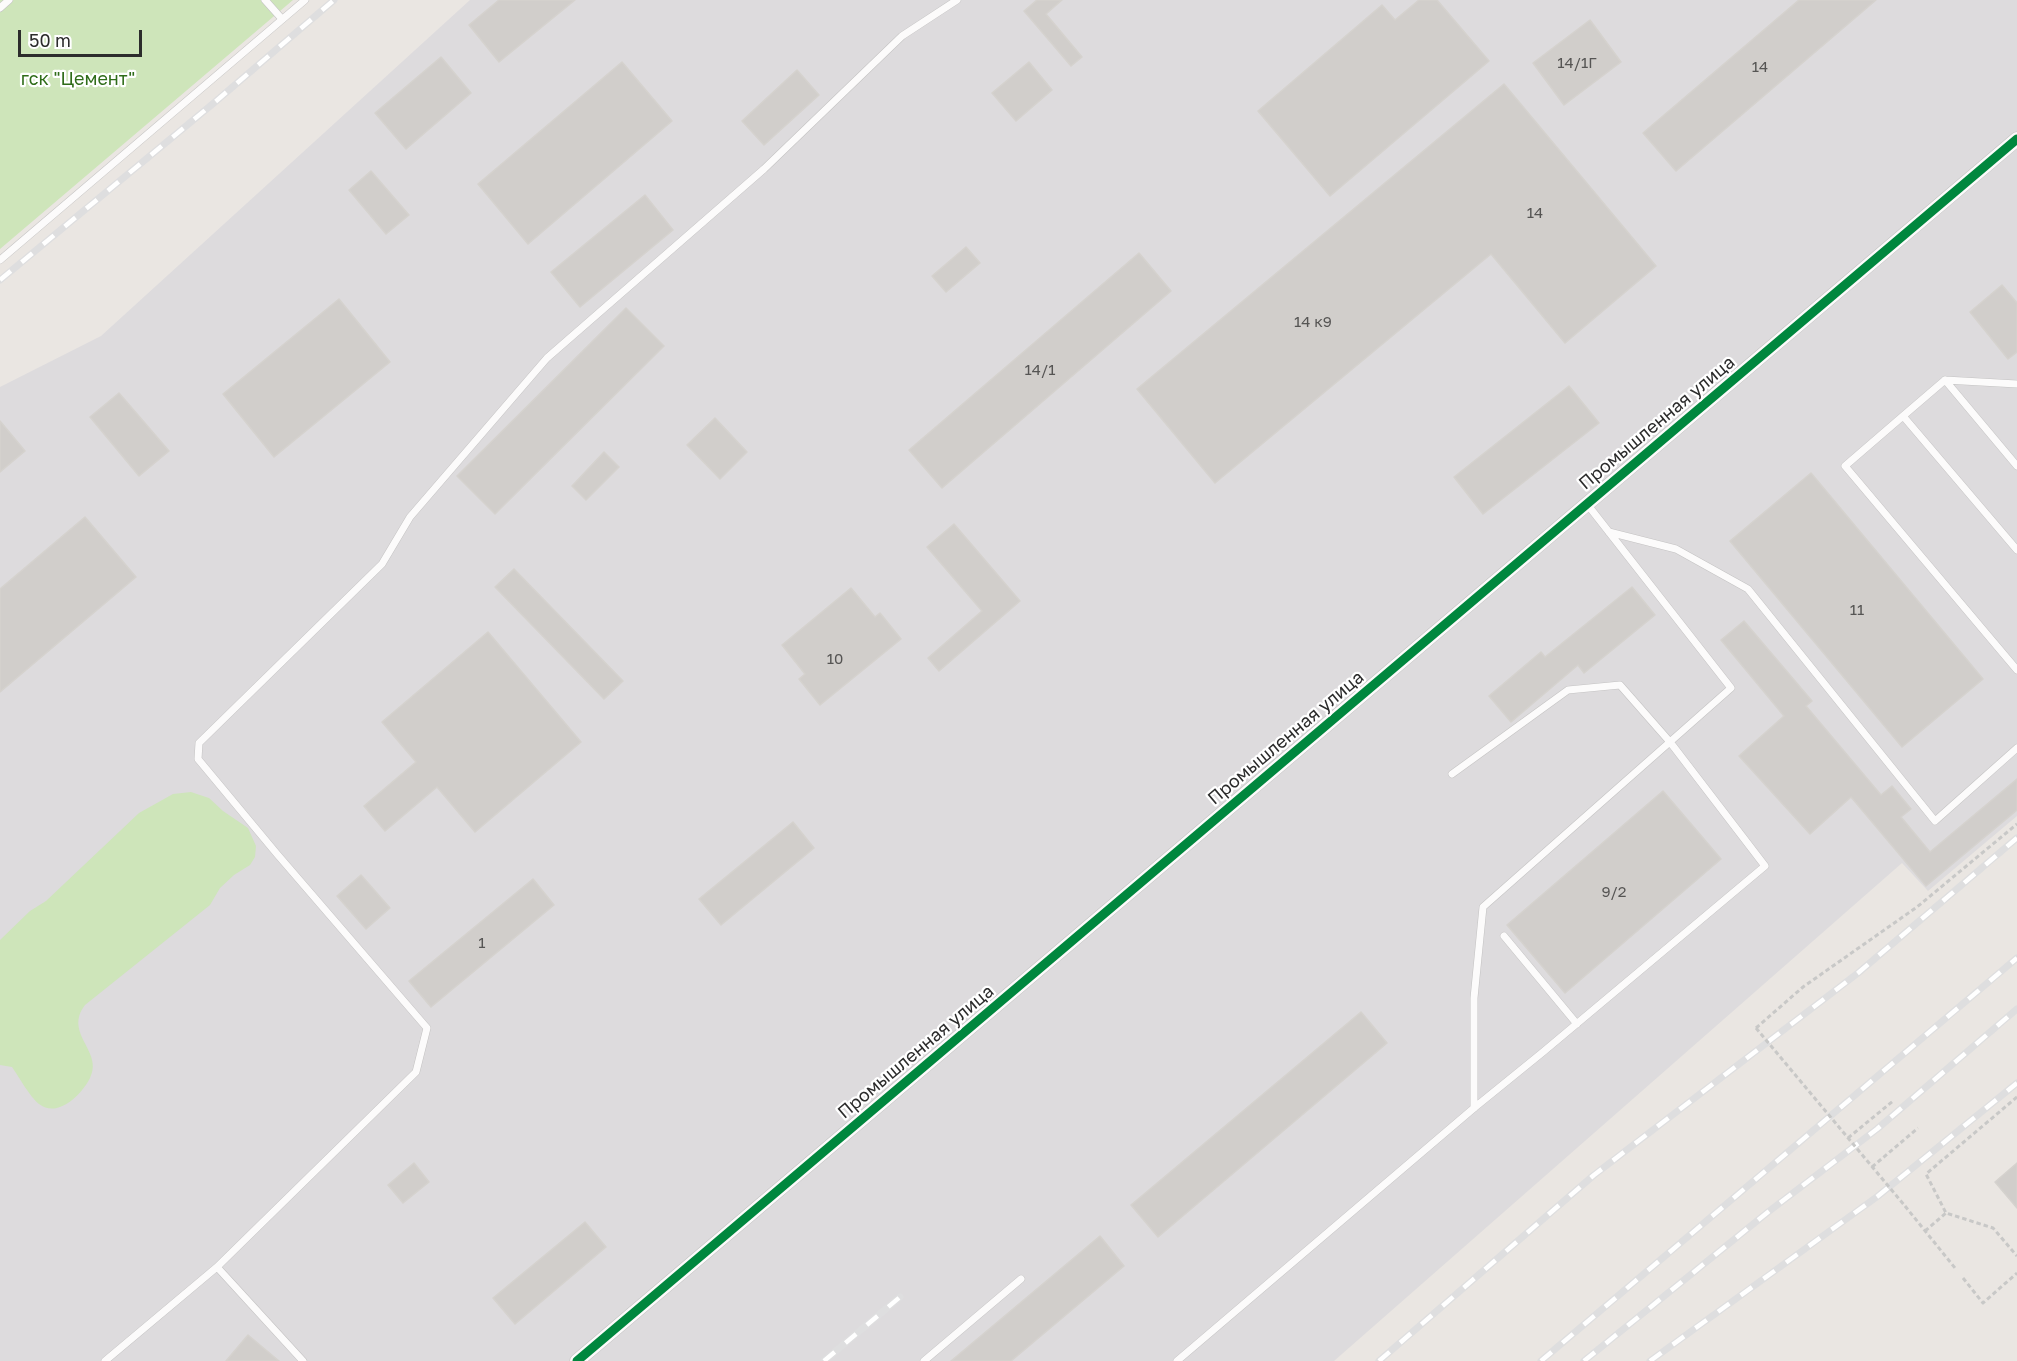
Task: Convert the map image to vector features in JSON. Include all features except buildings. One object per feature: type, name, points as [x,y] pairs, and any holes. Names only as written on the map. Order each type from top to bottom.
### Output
[{"type":"street","name":"Промышленная улица","points":[[577,1361],[2017,140]]},
{"type":"lane","points":[[0,8],[9,0]]},
{"type":"lane","points":[[265,0],[282,19]]},
{"type":"lane","points":[[0,260],[305,0]]},
{"type":"lane","points":[[105,1361],[217,1267],[416,1072],[427,1028],[198,759],[199,743],[382,564],[410,517],[547,358],[764,169],[902,36],[957,0]]},
{"type":"lane","points":[[2017,384],[1946,380],[1845,466],[2017,670]]},
{"type":"lane","points":[[1946,380],[2017,466]]},
{"type":"lane","points":[[1904,416],[2017,550]]},
{"type":"lane","points":[[1474,1108],[1474,998],[1483,907],[1731,688],[1587,504]]},
{"type":"lane","points":[[1609,532],[1676,549],[1748,589],[1935,821],[2017,748]]},
{"type":"lane","points":[[1177,1361],[1474,1108],[1765,866],[1670,742],[1620,685],[1568,690],[1452,774]]},
{"type":"lane","points":[[1504,936],[1577,1024]]},
{"type":"lane","points":[[217,1267],[303,1361]]},
{"type":"lane","points":[[924,1361],[1021,1279]]},
{"type":"path","points":[[1955,1268],[1756,1028],[1803,987],[1917,907],[2017,824]]},
{"type":"path","points":[[2017,1097],[1926,1174],[1946,1214],[1993,1228],[2017,1256]]},
{"type":"path","points":[[1848,1138],[1893,1101]]},
{"type":"path","points":[[1872,1167],[1918,1128]]},
{"type":"path","points":[[1925,1231],[1946,1214]]},
{"type":"path","points":[[1963,1278],[1983,1303],[2017,1273]]},
{"type":"shaded area","points":[[470,0],[2017,0],[2017,816],[1928,891],[1902,863],[1334,1361],[0,1361],[0,387],[101,336]]},
{"type":"green space","name":"гск \"Цемент\"","points":[[0,0],[293,0],[0,249]]},
{"type":"green space","points":[[191,792],[209,798],[248,828],[256,846],[255,857],[250,865],[220,888],[210,905],[85,1005],[79,1015],[78,1025],[92,1059],[93,1068],[90,1078],[69,1103],[54,1109],[46,1108],[32,1097],[12,1067],[0,1065],[0,940],[30,911],[46,901],[139,813],[173,794]]},
{"type":"railway","points":[[0,280],[334,0]]},
{"type":"railway","points":[[1379,1361],[1594,1175],[1858,973],[2017,838]]},
{"type":"railway","points":[[1541,1361],[2017,958]]},
{"type":"railway","points":[[1584,1361],[1768,1212],[1877,1129],[2017,1009]]},
{"type":"railway","points":[[1650,1361],[1878,1196],[2017,1083]]},
{"type":"railway","points":[[824,1361],[900,1297]]},
{"type":"cycle path","points":[[577,1361],[2017,139]]}]
